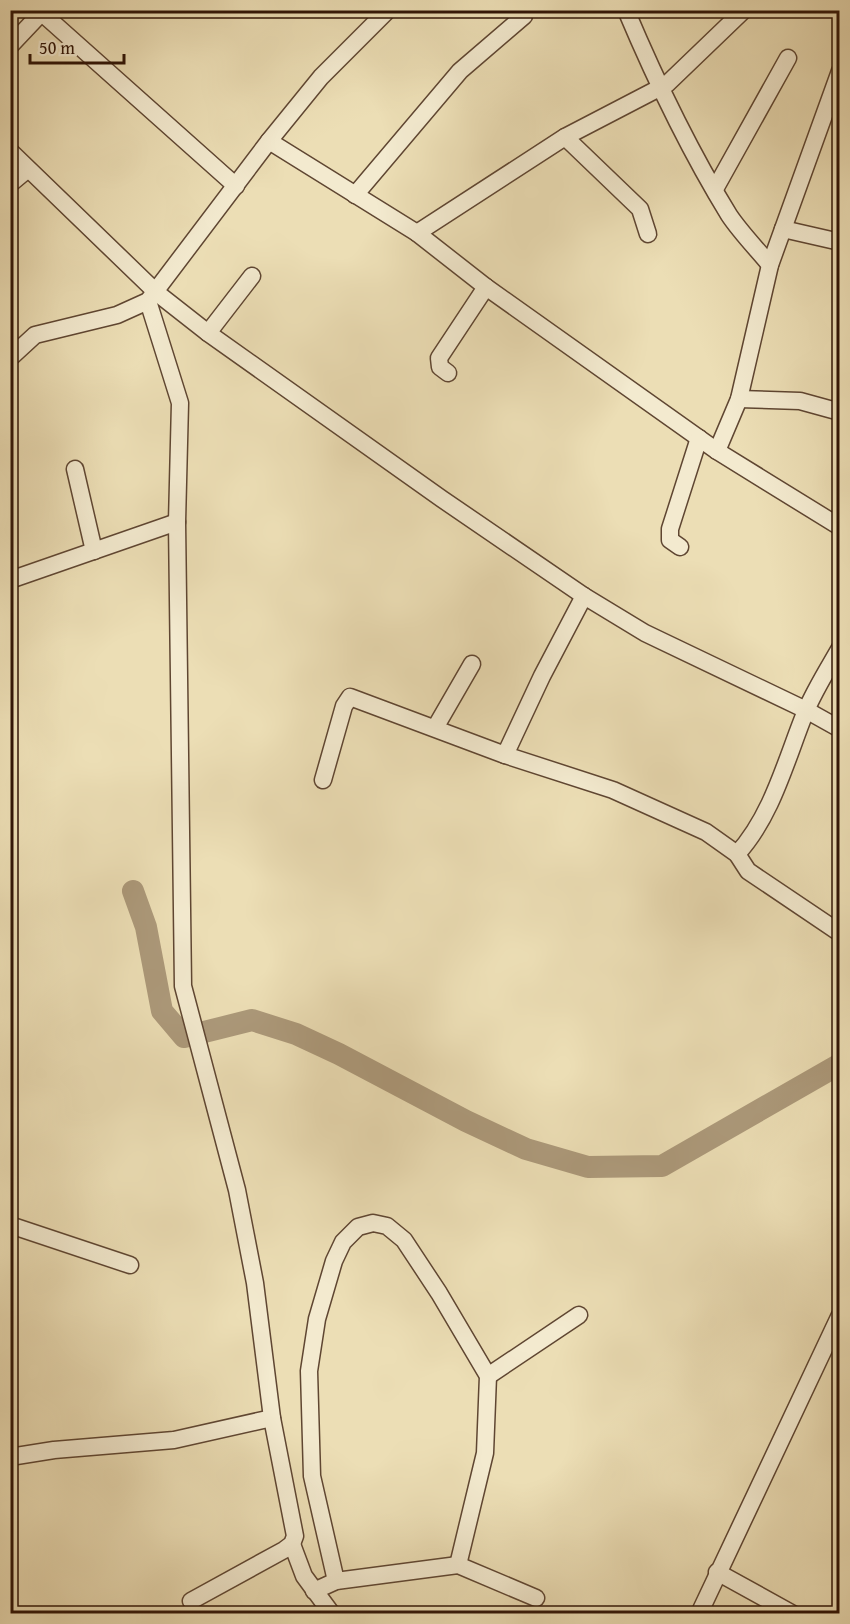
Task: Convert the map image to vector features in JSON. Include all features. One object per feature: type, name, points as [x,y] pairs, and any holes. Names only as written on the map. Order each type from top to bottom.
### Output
[{"type":"street","points":[[10,358],[35,334],[117,315],[152,297],[269,141],[321,77],[388,10]]},
{"type":"street","points":[[626,10],[659,88],[686,141],[730,217],[770,265]]},
{"type":"street","points":[[417,233],[566,137],[677,77],[744,10]]},
{"type":"street","points":[[10,46],[43,12],[236,186]]},
{"type":"street","points":[[355,195],[460,71],[524,16]]},
{"type":"street","points":[[715,189],[788,58]]},
{"type":"street","points":[[717,451],[739,399],[770,265],[840,71]]},
{"type":"street","points":[[566,137],[640,209],[648,234]]},
{"type":"street","points":[[269,141],[417,233],[486,287],[717,451],[840,527]]},
{"type":"street","points":[[10,151],[152,297],[208,333],[442,499],[584,596],[645,633],[806,710],[840,729]]},
{"type":"street","points":[[10,184],[28,169]]},
{"type":"street","points":[[783,229],[840,242]]},
{"type":"street","points":[[208,333],[252,276]]},
{"type":"street","points":[[448,373],[440,367],[439,358],[486,287]]},
{"type":"street","points":[[152,297],[180,403],[177,522],[183,986],[237,1190],[255,1283],[272,1418],[295,1536],[292,1544],[191,1601]]},
{"type":"street","points":[[739,399],[800,401],[840,412]]},
{"type":"street","points":[[680,547],[670,540],[670,529],[699,438]]},
{"type":"street","points":[[75,469],[94,551]]},
{"type":"street","points":[[10,580],[177,522]]},
{"type":"street","points":[[505,755],[542,676],[584,596]]},
{"type":"street","points":[[737,854],[750,840],[772,795],[806,710],[840,648]]},
{"type":"street","points":[[435,728],[472,664]]},
{"type":"street","points":[[323,780],[344,706],[350,697],[505,755],[613,790],[706,832],[737,854],[748,871],[840,933]]},
{"type":"street","points":[[336,1581],[312,1476],[309,1371],[317,1319],[334,1261],[343,1242],[358,1227],[373,1223],[387,1226],[404,1240],[440,1293],[488,1376],[485,1453],[458,1565]]},
{"type":"street","points":[[10,1225],[130,1265]]},
{"type":"street","points":[[488,1376],[579,1315]]},
{"type":"street","points":[[699,1614],[840,1315]]},
{"type":"street","points":[[10,1457],[54,1450],[174,1440],[272,1418]]},
{"type":"street","points":[[292,1544],[304,1576],[332,1614]]},
{"type":"street","points":[[314,1591],[336,1581],[458,1565],[536,1598]]},
{"type":"street","points":[[717,1572],[793,1614]]},
{"type":"waterway","points":[[133,891],[146,927],[162,1011],[184,1037],[252,1020],[296,1034],[526,1149],[588,1167],[662,1166],[840,1064]]}]
